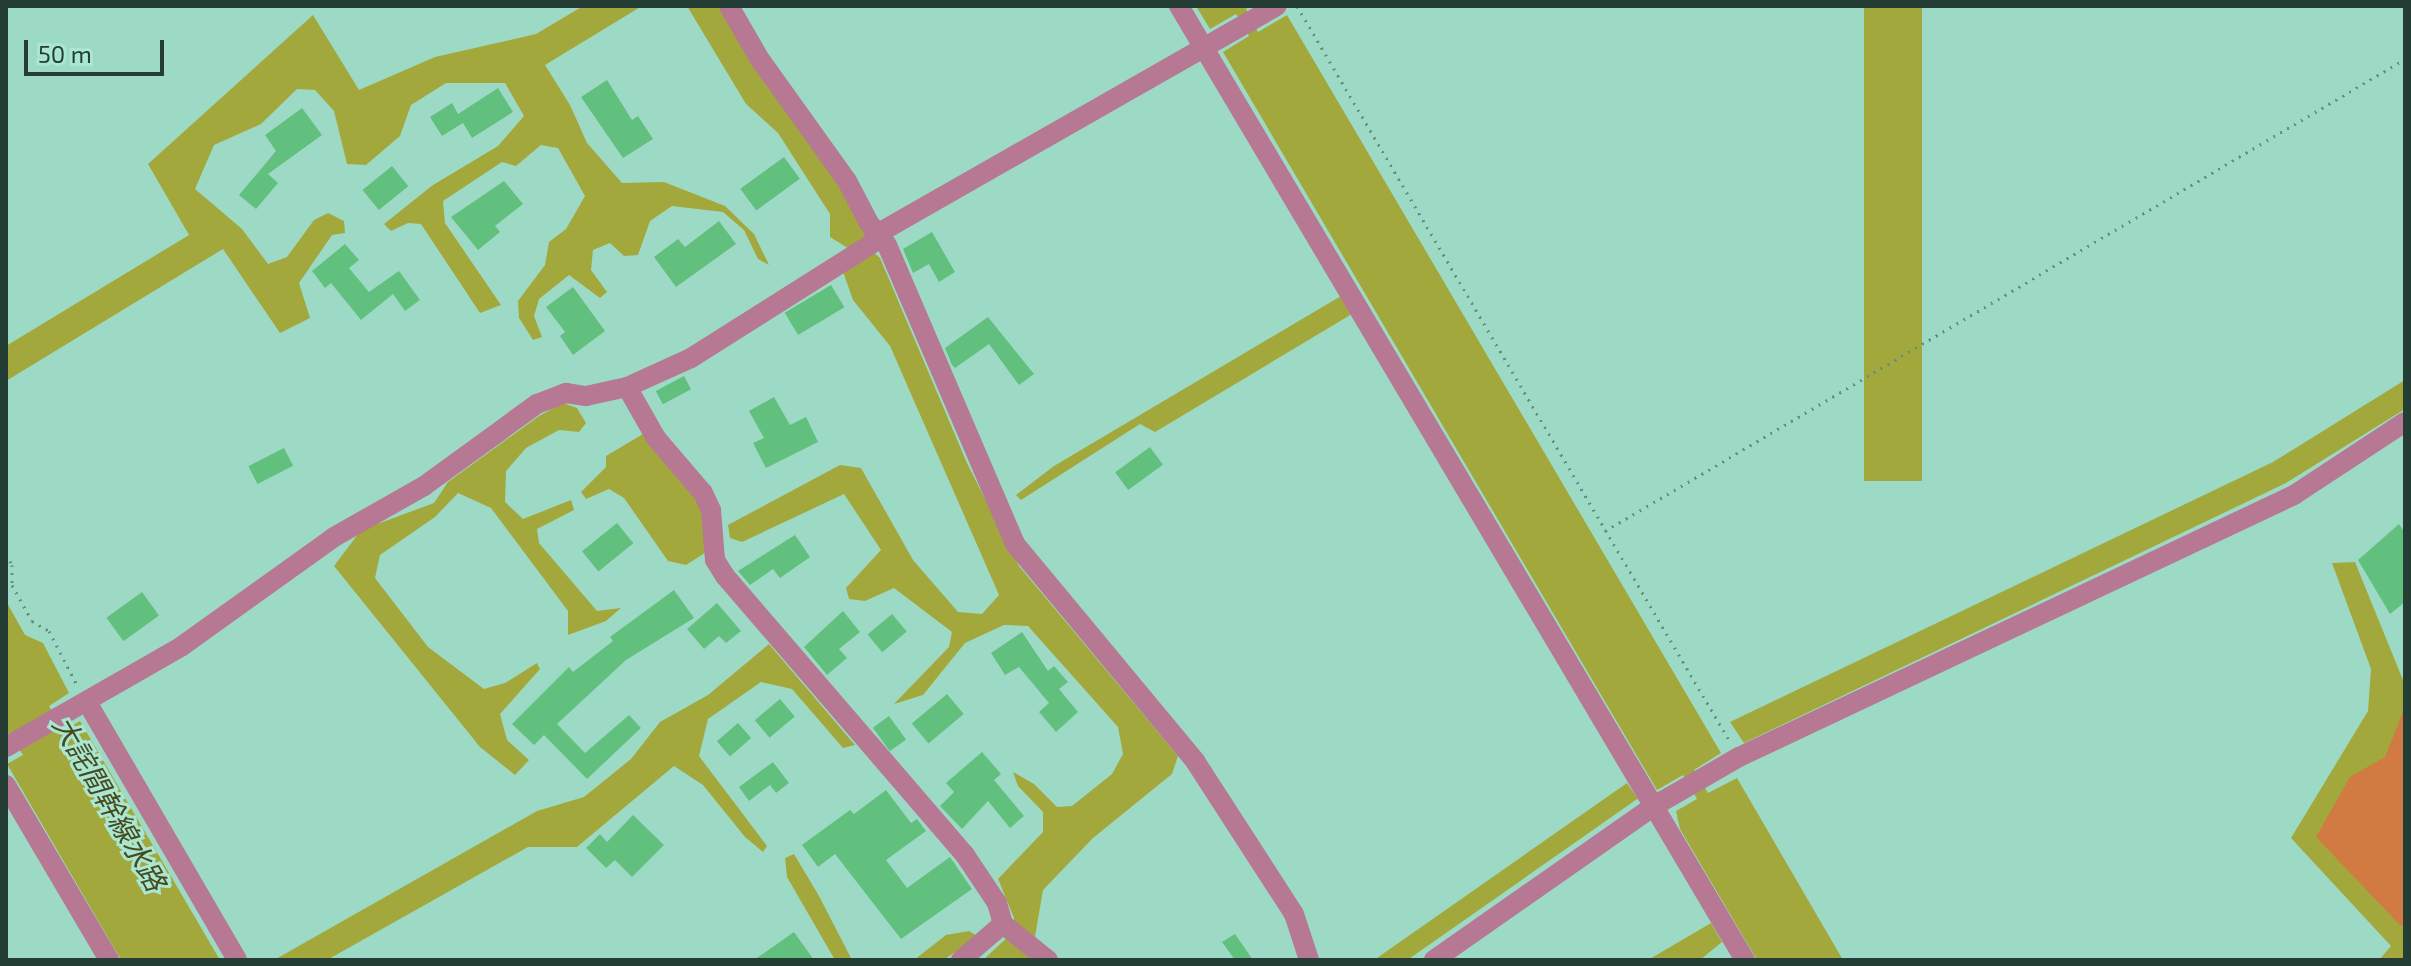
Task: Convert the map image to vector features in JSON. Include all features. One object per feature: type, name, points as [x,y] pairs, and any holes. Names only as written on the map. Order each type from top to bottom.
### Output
[{"type":"street","points":[[729,6],[784,96],[847,181],[874,239],[887,245],[1015,544],[1195,761],[1294,914],[1309,960]]},
{"type":"street","points":[[1179,6],[1745,960]]},
{"type":"street","points":[[9,745],[182,646],[334,537],[424,486],[537,404],[566,393],[586,396],[627,387],[691,358],[874,239],[1277,6]]},
{"type":"street","points":[[627,387],[656,438],[703,493],[711,510],[715,560],[725,576],[965,855],[997,903],[1003,924],[1043,955]]},
{"type":"street","points":[[1434,960],[1654,806],[1739,757],[2294,495],[2405,422]]},
{"type":"street","points":[[87,702],[237,960]]},
{"type":"street","points":[[6,785],[109,960]]},
{"type":"street","points":[[961,960],[1003,924]]},
{"type":"path","points":[[1297,6],[1739,757]]},
{"type":"path","points":[[1605,531],[2405,59]]},
{"type":"path","points":[[6,554],[12,565],[12,585],[32,621],[49,631],[87,702]]},
{"type":"shaded area","points":[[2392,687],[2405,708],[2405,940],[2302,840]]},
{"type":"water","points":[[583,6],[642,6],[545,65],[570,105],[587,143],[622,183],[664,182],[725,206],[754,234],[769,265],[758,259],[744,230],[723,212],[672,206],[650,221],[638,255],[624,256],[610,243],[593,250],[591,270],[607,292],[600,298],[569,275],[539,299],[534,316],[542,337],[533,340],[519,318],[518,301],[545,265],[549,242],[566,229],[585,196],[558,148],[541,145],[516,166],[502,162],[443,201],[445,223],[501,305],[480,313],[421,224],[408,223],[391,231],[384,224],[433,185],[498,146],[524,116],[505,83],[446,83],[411,105],[400,136],[366,165],[347,164],[334,111],[315,90],[297,89],[261,124],[214,145],[195,189],[242,229],[268,264],[287,257],[314,220],[328,213],[344,221],[345,233],[332,235],[299,283],[310,318],[280,333],[223,249],[6,381],[6,346],[189,235],[148,164],[313,15],[359,90],[435,57],[536,34]]},
{"type":"water","points":[[687,6],[721,6],[839,183],[867,232],[872,251],[880,258],[967,463],[1019,566],[1178,756],[1172,774],[1093,838],[1043,890],[1031,960],[983,960],[1012,933],[1014,918],[998,879],[1043,832],[1043,812],[1018,786],[1013,772],[1034,784],[1057,807],[1072,806],[1112,774],[1123,754],[1118,727],[1028,626],[1004,625],[965,643],[923,695],[894,704],[949,647],[952,632],[894,588],[865,601],[849,599],[846,588],[881,550],[844,494],[742,542],[730,538],[728,525],[840,465],[861,468],[913,560],[958,612],[982,614],[999,595],[890,346],[853,300],[842,269],[851,250],[830,237],[830,214],[778,133],[746,104]]},
{"type":"water","points":[[1196,6],[1250,6],[1246,9],[1258,32],[1287,15],[1721,753],[1694,770],[1708,793],[1737,778],[1843,960],[1757,960],[1680,829],[1676,811],[1697,799],[1683,775],[1657,790],[1223,52],[1249,36],[1236,14],[1210,29]]},
{"type":"water","points":[[1864,6],[1922,6],[1922,481],[1864,481]]},
{"type":"water","points":[[1341,296],[1352,314],[1155,432],[1140,424],[1021,500],[1016,495],[1054,466]]},
{"type":"water","points":[[2405,380],[2405,409],[2286,483],[1744,743],[1730,722],[2273,462]]},
{"type":"water","points":[[563,403],[577,408],[586,423],[579,432],[559,430],[526,448],[506,471],[505,502],[523,519],[571,500],[574,510],[537,529],[539,543],[597,611],[621,608],[606,621],[568,635],[568,611],[491,508],[458,493],[435,517],[380,555],[375,578],[428,647],[484,689],[505,683],[537,663],[540,669],[500,714],[507,740],[529,760],[515,775],[480,747],[334,566],[361,530],[434,503],[448,482],[539,416]]},
{"type":"water","points":[[643,434],[698,497],[711,549],[686,565],[668,561],[624,498],[609,489],[586,499],[581,492],[606,467],[606,456]]},
{"type":"water","points":[[2355,562],[2405,685],[2405,707],[2385,757],[2350,777],[2316,837],[2401,926],[2405,922],[2405,960],[2379,960],[2391,946],[2291,838],[2368,711],[2371,669],[2332,563]]},
{"type":"water","name":"大詫間幹線水路","points":[[6,601],[25,635],[43,643],[69,693],[49,706],[63,731],[80,721],[220,960],[121,960],[7,764],[23,755],[6,730]]},
{"type":"water","points":[[769,644],[855,745],[843,748],[792,689],[761,682],[708,719],[699,756],[767,846],[763,852],[745,837],[703,785],[674,766],[577,847],[528,847],[327,960],[274,960],[537,811],[584,797],[631,759],[660,722],[708,695]]},
{"type":"water","points":[[1627,783],[1638,799],[1407,960],[1374,960]]},
{"type":"water","points":[[794,854],[852,960],[835,960],[787,877],[785,858]]},
{"type":"water","points":[[1711,923],[1722,942],[1700,960],[1648,960]]},
{"type":"water","points":[[969,931],[979,937],[943,960],[914,960],[946,935]]},
{"type":"building","points":[[607,80],[632,120],[638,116],[653,139],[623,158],[581,97]]},
{"type":"building","points":[[498,88],[513,112],[472,138],[463,123],[442,136],[430,117],[452,103],[458,114]]},
{"type":"building","points":[[302,108],[322,135],[268,174],[278,183],[256,209],[239,195],[276,151],[265,135]]},
{"type":"building","points":[[784,157],[800,179],[756,211],[740,189]]},
{"type":"building","points":[[392,166],[408,186],[379,210],[362,190]]},
{"type":"building","points":[[504,181],[523,204],[495,226],[500,232],[478,250],[451,217]]},
{"type":"building","points":[[719,221],[736,244],[676,287],[654,257],[678,239],[685,247]]},
{"type":"building","points":[[932,232],[955,272],[939,282],[929,264],[913,273],[903,249]]},
{"type":"building","points":[[345,244],[359,260],[349,268],[369,292],[399,271],[420,300],[405,311],[393,294],[361,320],[331,283],[325,288],[312,271]]},
{"type":"building","points":[[831,285],[844,307],[798,335],[785,313]]},
{"type":"building","points":[[573,287],[605,331],[573,355],[560,336],[565,332],[546,307]]},
{"type":"building","points":[[988,317],[1034,374],[1019,385],[989,344],[955,368],[952,365],[945,348]]},
{"type":"building","points":[[684,376],[691,389],[663,404],[656,391]]},
{"type":"building","points":[[774,397],[790,425],[806,417],[818,442],[766,468],[753,443],[764,438],[749,411]]},
{"type":"building","points":[[1150,447],[1163,465],[1128,490],[1115,472]]},
{"type":"building","points":[[284,448],[293,466],[257,484],[248,466]]},
{"type":"building","points":[[617,523],[633,543],[598,572],[582,551]]},
{"type":"building","points":[[2399,524],[2405,533],[2405,602],[2390,614],[2358,560]]},
{"type":"building","points":[[795,535],[810,557],[780,578],[773,569],[750,585],[738,571]]},
{"type":"building","points":[[674,590],[694,618],[626,660],[557,724],[585,753],[629,715],[641,728],[587,779],[544,735],[534,745],[512,724],[569,667],[573,672],[613,641],[610,637]]},
{"type":"building","points":[[142,592],[159,615],[123,641],[106,618]]},
{"type":"building","points":[[717,603],[741,631],[726,643],[719,636],[704,649],[687,629]]},
{"type":"building","points":[[843,611],[860,632],[839,649],[847,658],[827,675],[804,647]]},
{"type":"building","points":[[892,614],[907,632],[882,652],[867,635]]},
{"type":"building","points":[[1022,632],[1048,671],[1054,666],[1068,682],[1059,689],[1078,712],[1056,732],[1039,712],[1049,703],[1019,667],[1005,675],[991,653]]},
{"type":"building","points":[[947,694],[964,714],[928,743],[912,724]]},
{"type":"building","points":[[780,699],[795,717],[770,738],[755,720]]},
{"type":"building","points":[[889,716],[906,739],[890,751],[873,728]]},
{"type":"building","points":[[738,723],[751,738],[730,756],[717,741]]},
{"type":"building","points":[[982,752],[1001,774],[994,780],[1024,816],[1010,828],[988,801],[962,829],[940,806],[954,792],[946,783]]},
{"type":"building","points":[[773,762],[789,783],[776,793],[770,785],[749,801],[739,787]]},
{"type":"building","points":[[886,790],[911,823],[917,819],[926,831],[886,860],[907,888],[950,857],[972,889],[901,939],[835,854],[818,867],[802,845],[850,810],[854,814]]},
{"type":"building","points":[[633,815],[664,845],[632,877],[615,860],[606,868],[586,848],[600,834],[607,842]]},
{"type":"building","points":[[794,932],[814,960],[754,960]]},
{"type":"building","points":[[1235,934],[1253,960],[1235,960],[1222,942]]}]
